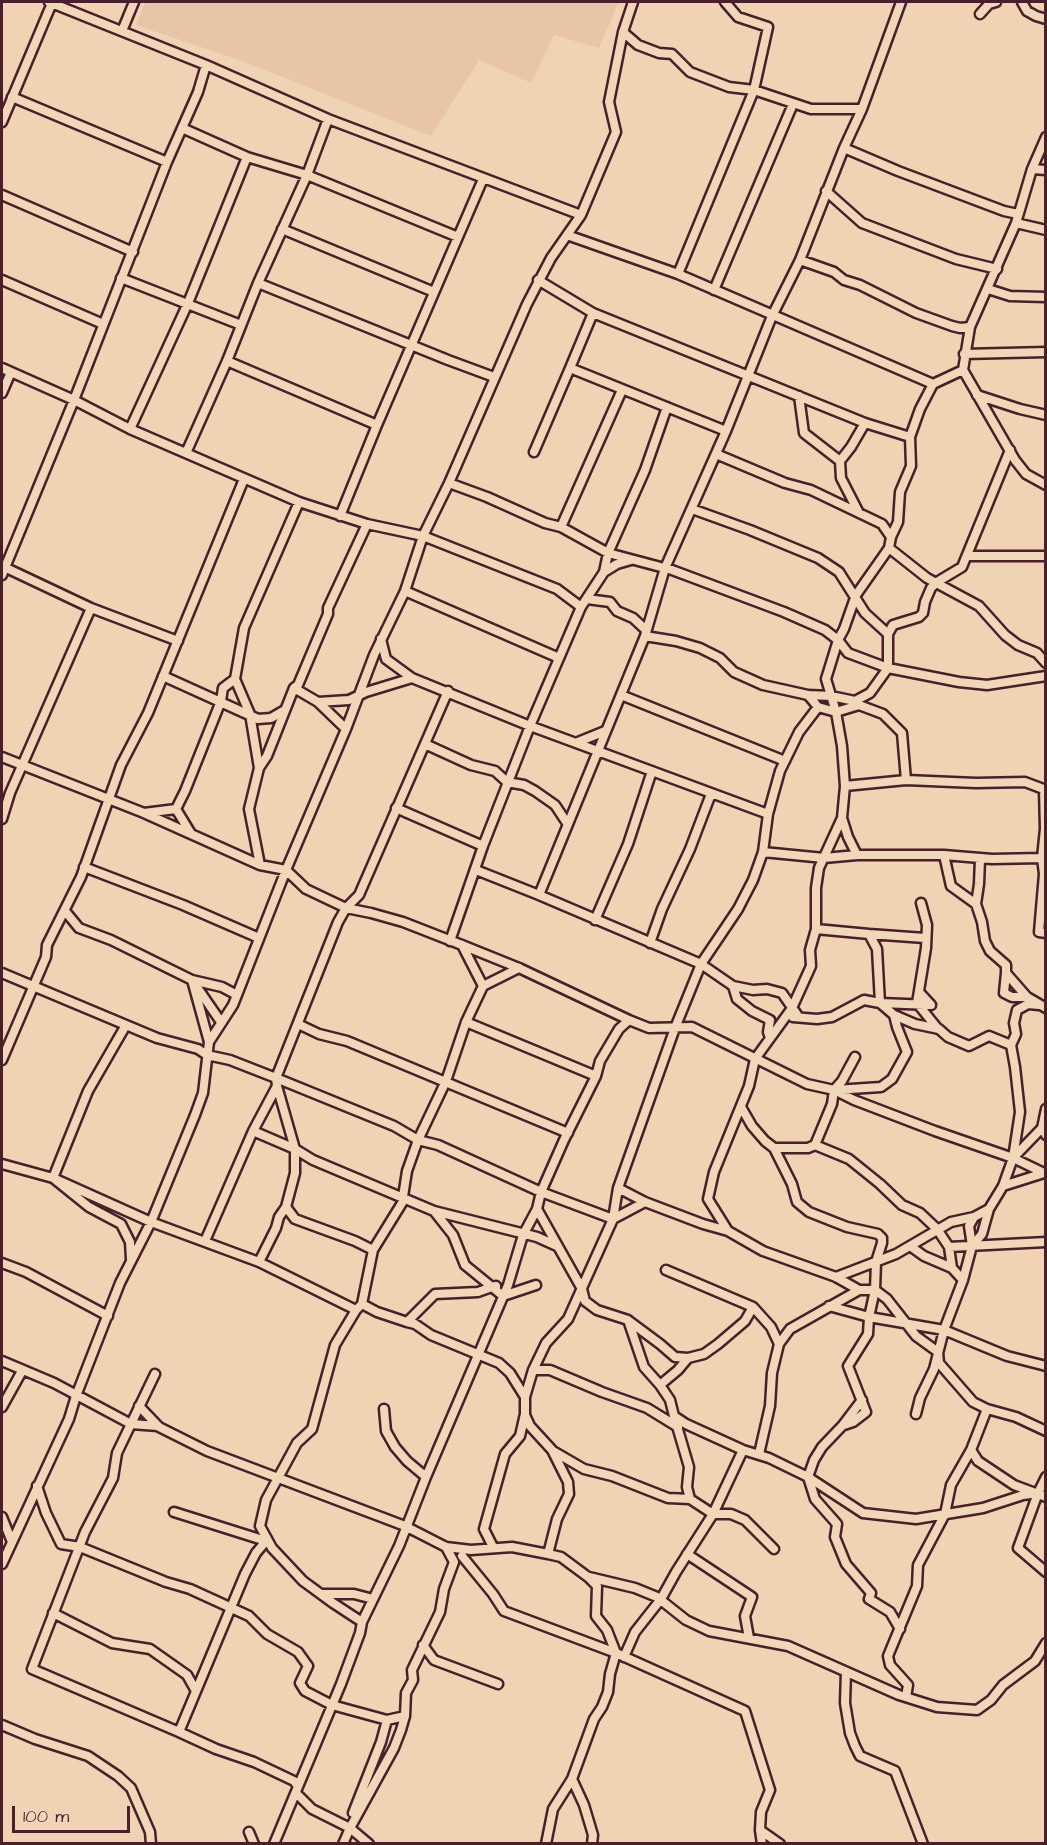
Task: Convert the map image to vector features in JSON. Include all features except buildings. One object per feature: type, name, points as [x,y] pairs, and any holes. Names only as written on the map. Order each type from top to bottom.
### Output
[{"type":"street","points":[[2,122],[50,2],[206,65],[328,119],[580,215]]},
{"type":"street","points":[[122,31],[134,2]]},
{"type":"street","points":[[208,1042],[233,1005],[381,639],[405,591],[423,536],[449,483],[494,376],[538,280],[580,215],[616,132],[609,102],[623,32],[633,2]]},
{"type":"street","points":[[678,274],[754,90],[768,27],[738,17],[725,2]]},
{"type":"street","points":[[538,895],[646,633],[665,568],[716,454],[772,316],[800,260],[826,191],[862,109],[902,2]]},
{"type":"street","points":[[980,14],[989,4],[996,2]]},
{"type":"street","points":[[1022,2],[1027,11],[1046,19]]},
{"type":"street","points":[[623,32],[638,45],[658,53],[672,54],[690,72],[729,87],[754,90],[811,109],[862,109]]},
{"type":"street","points":[[178,640],[91,608],[3,569],[74,400],[167,162],[198,92],[206,65]]},
{"type":"street","points":[[12,97],[167,162]]},
{"type":"street","points":[[714,291],[793,104]]},
{"type":"street","points":[[186,453],[227,361],[258,283],[307,175],[328,119]]},
{"type":"street","points":[[183,128],[247,157],[307,175],[458,237]]},
{"type":"street","points":[[1046,136],[1032,170],[1017,219],[970,327],[963,370],[1026,474],[1046,485]]},
{"type":"street","points":[[844,148],[1046,230]]},
{"type":"street","points":[[130,429],[188,303],[247,157]]},
{"type":"street","points":[[1032,170],[1046,170]]},
{"type":"street","points":[[340,516],[483,179]]},
{"type":"street","points":[[826,191],[862,222],[956,258],[997,269]]},
{"type":"street","points":[[2,195],[133,252]]},
{"type":"street","points":[[282,230],[434,292]]},
{"type":"street","points":[[567,235],[678,274],[933,384]]},
{"type":"street","points":[[800,260],[834,272],[844,280],[860,285],[916,313],[952,326],[970,327]]},
{"type":"street","points":[[121,278],[241,325]]},
{"type":"street","points":[[2,280],[103,324]]},
{"type":"street","points":[[538,280],[593,313],[865,423],[910,437]]},
{"type":"street","points":[[258,283],[494,376]]},
{"type":"street","points":[[988,289],[1010,296],[1046,297]]},
{"type":"street","points":[[534,452],[593,313]]},
{"type":"street","points":[[964,354],[1046,352]]},
{"type":"street","points":[[227,361],[377,425]]},
{"type":"street","points":[[2,368],[74,400],[130,429],[299,502],[367,524],[423,536],[556,589],[581,607]]},
{"type":"street","points":[[570,368],[726,430]]},
{"type":"street","points":[[728,1231],[708,1199],[714,1172],[721,1158],[729,1130],[749,1086],[755,1059],[783,1018],[795,1012],[811,966],[810,950],[816,929],[816,888],[819,868],[842,818],[845,786],[842,746],[836,712],[825,679],[856,596],[889,548],[898,522],[900,492],[911,466],[910,437],[920,408],[933,384],[963,370]]},
{"type":"street","points":[[2,393],[11,372]]},
{"type":"street","points":[[561,527],[622,390]]},
{"type":"street","points":[[977,395],[1046,415]]},
{"type":"street","points":[[799,396],[804,433],[840,461]]},
{"type":"street","points":[[450,941],[507,782],[581,607],[604,572],[608,553],[645,470],[667,407]]},
{"type":"street","points":[[859,513],[841,478],[840,461],[865,423]]},
{"type":"street","points":[[587,599],[610,602],[617,611],[633,618],[646,633],[700,648],[720,658],[734,672],[763,686],[855,701],[870,693],[888,668],[888,634],[892,625],[919,617],[931,588],[962,567],[1010,450]]},
{"type":"street","points":[[716,454],[785,483],[811,490],[882,524],[891,537]]},
{"type":"street","points":[[2,1060],[46,957],[47,945],[84,867],[121,765],[143,723],[244,479]]},
{"type":"street","points":[[449,483],[545,523],[561,527],[608,553],[665,568],[784,612],[825,630],[838,640],[848,653],[888,668],[958,682],[987,685],[1046,676]]},
{"type":"street","points":[[259,768],[249,714],[235,679],[244,628],[299,502]]},
{"type":"street","points":[[692,509],[818,558],[839,572],[865,613],[888,634]]},
{"type":"street","points":[[260,865],[249,808],[259,768],[267,756],[294,688],[298,685],[328,614],[328,608],[367,524]]},
{"type":"street","points":[[889,548],[927,578],[980,606],[1005,635],[1018,645],[1037,653],[1046,663]]},
{"type":"street","points":[[968,556],[1046,556]]},
{"type":"street","points":[[604,572],[617,564],[632,560]]},
{"type":"street","points":[[405,591],[559,658]]},
{"type":"street","points":[[2,819],[10,793],[91,608]]},
{"type":"street","points":[[381,639],[386,659],[412,678],[530,726],[768,814]]},
{"type":"street","points":[[163,676],[258,719],[271,718],[285,710]]},
{"type":"street","points":[[318,702],[349,700],[366,692],[412,678]]},
{"type":"street","points":[[176,809],[221,701],[223,688],[235,679]]},
{"type":"street","points":[[294,688],[318,702],[346,729]]},
{"type":"street","points":[[206,1241],[253,1131],[277,1082],[338,922],[346,908],[359,895],[448,692]]},
{"type":"street","points":[[621,695],[785,761]]},
{"type":"street","points":[[808,695],[818,707],[836,712],[859,705],[883,714],[902,733],[906,780]]},
{"type":"street","points":[[343,1844],[394,1748],[405,1716],[406,1694],[413,1680],[412,1670],[440,1612],[444,1589],[458,1559],[481,1539],[505,1454],[520,1436],[525,1414],[525,1396],[533,1370],[552,1335],[568,1319],[613,1219],[618,1188],[675,1028],[701,964],[738,909],[753,880],[764,852],[768,814],[785,761],[799,732],[818,707]]},
{"type":"street","points":[[578,742],[605,731]]},
{"type":"street","points":[[425,744],[471,765],[495,771],[507,782],[524,785],[555,805],[567,824]]},
{"type":"street","points":[[2,757],[190,832],[260,865],[286,870],[306,889],[346,908],[403,922],[462,945],[519,968],[628,1020],[649,1028],[692,1027]]},
{"type":"street","points":[[595,920],[628,844],[652,771]]},
{"type":"street","points":[[845,786],[906,780],[976,783],[1024,782],[1045,790],[1044,874],[1039,932],[1046,933]]},
{"type":"street","points":[[650,943],[711,794]]},
{"type":"street","points":[[396,808],[483,846]]},
{"type":"street","points":[[144,813],[176,809]]},
{"type":"street","points":[[176,809],[190,832]]},
{"type":"street","points":[[842,818],[857,855]]},
{"type":"street","points":[[764,852],[824,858],[857,855],[944,855],[980,859],[1044,858]]},
{"type":"street","points":[[944,855],[951,886],[975,904],[990,951],[1006,965],[1004,993],[1012,997],[1027,997]]},
{"type":"street","points":[[975,904],[980,859]]},
{"type":"street","points":[[84,867],[183,905],[259,938]]},
{"type":"street","points":[[476,870],[701,964],[734,986],[782,993],[802,987]]},
{"type":"street","points":[[916,1003],[926,948],[927,925],[921,903]]},
{"type":"street","points":[[65,911],[79,928],[111,940],[192,980],[222,987],[237,995]]},
{"type":"street","points":[[816,929],[925,938]]},
{"type":"street","points":[[869,934],[877,949],[880,1003],[894,1015],[915,1024],[939,1029]]},
{"type":"street","points":[[462,945],[483,986]]},
{"type":"street","points":[[362,1622],[303,1581],[266,1541],[260,1526],[266,1500],[297,1443],[312,1429],[335,1345],[359,1307],[373,1250],[403,1199],[407,1171],[418,1140],[446,1081],[466,1022],[483,986],[519,968]]},
{"type":"street","points":[[2,973],[157,1038],[198,1049],[207,1055],[230,1060],[277,1082],[394,1126],[418,1140],[438,1145],[541,1192],[613,1219],[645,1202]]},
{"type":"street","points":[[1006,973],[1027,997],[1044,1006]]},
{"type":"street","points":[[192,980],[221,1022]]},
{"type":"street","points":[[2,1564],[69,1419],[108,1316],[131,1261],[151,1222],[203,1093],[208,1042],[192,980]]},
{"type":"street","points":[[734,986],[737,999],[752,1011],[770,1020],[768,1032],[770,1038]]},
{"type":"street","points":[[782,993],[795,1012],[817,1019],[832,1017],[864,1000],[880,1003],[932,1005],[919,992]]},
{"type":"street","points":[[916,1003],[948,1037],[969,1046],[989,1036],[1011,1045]]},
{"type":"street","points":[[972,1246],[982,1234],[989,1209],[1004,1186],[1013,1158],[1020,1112],[1011,1045],[1016,1034],[1014,1023],[1017,1010],[1028,1004],[1044,1006]]},
{"type":"street","points":[[682,1012],[692,1027],[807,1084],[834,1090],[935,1131],[1013,1158],[1045,1173]]},
{"type":"street","points":[[834,1090],[881,1087],[892,1079],[907,1052],[894,1015]]},
{"type":"street","points":[[274,1844],[332,1705],[360,1633],[362,1622],[399,1545],[477,1354],[508,1285],[523,1235],[537,1209],[541,1192],[596,1076],[600,1061],[614,1036],[628,1020]]},
{"type":"street","points":[[466,1022],[596,1076]]},
{"type":"street","points":[[298,1024],[319,1034],[347,1041],[568,1133]]},
{"type":"street","points":[[53,1178],[88,1091],[126,1025]]},
{"type":"street","points":[[774,1148],[808,1148],[815,1145],[832,1104],[834,1090],[842,1081],[855,1057]]},
{"type":"street","points":[[259,1262],[279,1217],[286,1207],[295,1173],[295,1149],[277,1082]]},
{"type":"street","points":[[741,1107],[752,1126],[774,1148],[792,1184],[797,1202],[809,1212],[847,1227],[878,1234],[882,1238],[876,1262],[875,1290],[868,1334],[848,1366],[866,1412],[853,1422],[843,1425],[822,1447],[808,1477],[815,1498],[837,1524],[835,1538],[846,1564],[871,1593],[869,1599],[890,1612],[900,1629]]},
{"type":"street","points":[[1013,1158],[1044,1130],[1046,1109]]},
{"type":"street","points":[[253,1131],[295,1149],[313,1160],[434,1211],[537,1237],[557,1246]]},
{"type":"street","points":[[815,1145],[849,1160],[902,1204],[920,1213],[937,1229],[949,1247],[952,1268]]},
{"type":"street","points":[[2,1164],[53,1178],[151,1222],[259,1262],[359,1307],[415,1324],[430,1335],[499,1363],[510,1373],[525,1396]]},
{"type":"street","points":[[1004,1186],[1045,1173]]},
{"type":"street","points":[[53,1178],[90,1207],[121,1224],[130,1242],[131,1261]]},
{"type":"street","points":[[618,1188],[645,1202],[728,1231],[763,1251],[836,1277],[859,1290]]},
{"type":"street","points":[[286,1207],[295,1219],[373,1250]]},
{"type":"street","points":[[537,1209],[582,1289],[585,1301],[592,1308],[628,1320],[675,1357],[688,1358],[704,1354],[745,1321],[753,1306]]},
{"type":"street","points":[[836,1277],[910,1246],[951,1222],[989,1209]]},
{"type":"street","points":[[434,1211],[453,1235],[465,1265],[503,1296]]},
{"type":"street","points":[[916,1414],[920,1398],[934,1369],[944,1330],[963,1280],[972,1246],[969,1226],[974,1216]]},
{"type":"street","points":[[949,1247],[1046,1242]]},
{"type":"street","points":[[910,1246],[924,1256],[952,1268],[963,1280]]},
{"type":"street","points":[[2,1263],[26,1272],[108,1316]]},
{"type":"street","points":[[666,1270],[753,1306],[771,1327],[779,1344]]},
{"type":"street","points":[[407,1322],[435,1294],[478,1292],[508,1285]]},
{"type":"street","points":[[503,1296],[536,1285]]},
{"type":"street","points":[[759,1454],[770,1406],[772,1372],[779,1344],[790,1329],[859,1290],[875,1290],[886,1299],[916,1336],[938,1352],[939,1363],[973,1402],[987,1409],[1016,1417],[1046,1431]]},
{"type":"street","points":[[829,1306],[870,1317],[944,1330],[1007,1356],[1046,1366]]},
{"type":"street","points":[[628,1320],[644,1367],[670,1400],[689,1467],[687,1487],[690,1499]]},
{"type":"street","points":[[660,1385],[688,1358]]},
{"type":"street","points":[[2,1361],[54,1383],[131,1424],[159,1426]]},
{"type":"street","points":[[533,1370],[550,1370],[647,1408],[678,1427]]},
{"type":"street","points":[[2,1407],[22,1371]]},
{"type":"street","points":[[154,1374],[117,1453],[113,1478],[85,1532],[32,1669],[294,1781],[297,1789],[312,1809],[350,1828],[369,1844]]},
{"type":"street","points":[[139,1406],[159,1426],[226,1460],[405,1526],[446,1547],[494,1594],[504,1611],[620,1655],[745,1711],[770,1790],[761,1812],[762,1844]]},
{"type":"street","points":[[384,1409],[387,1431],[395,1447],[426,1477]]},
{"type":"street","points":[[906,1697],[908,1685],[890,1665],[888,1656],[917,1586],[918,1564],[945,1514],[951,1485],[971,1450],[987,1409]]},
{"type":"street","points":[[525,1414],[530,1426],[552,1450],[568,1482],[569,1494],[557,1519],[548,1554]]},
{"type":"street","points":[[674,1416],[706,1434],[743,1450],[759,1454],[808,1477],[863,1513],[916,1519],[983,1508],[1023,1495],[1042,1495]]},
{"type":"street","points":[[552,1450],[584,1469],[612,1476],[668,1498],[690,1499],[713,1514],[731,1514],[745,1520],[774,1549]]},
{"type":"street","points":[[546,1844],[552,1809],[572,1779],[594,1719],[608,1692],[610,1674],[635,1632],[661,1599],[713,1514],[743,1450]]},
{"type":"street","points":[[971,1450],[978,1461],[1014,1485],[1042,1495]]},
{"type":"street","points":[[1046,1477],[1042,1495],[1018,1548],[1046,1572]]},
{"type":"street","points":[[38,1486],[46,1513],[61,1544],[80,1547],[166,1582],[190,1589],[249,1616],[267,1634],[298,1652],[308,1666],[300,1683],[305,1690],[332,1705],[387,1720],[405,1716]]},
{"type":"street","points":[[174,1512],[266,1541]]},
{"type":"street","points":[[2,1517],[12,1542]]},
{"type":"street","points":[[484,1529],[493,1547]]},
{"type":"street","points":[[179,1732],[245,1574],[256,1553],[266,1541]]},
{"type":"street","points":[[446,1547],[471,1550],[512,1547],[561,1557],[597,1586],[596,1616],[607,1630],[620,1655]]},
{"type":"street","points":[[687,1554],[752,1597],[745,1616],[749,1638]]},
{"type":"street","points":[[588,1577],[635,1588],[661,1599],[686,1620],[710,1631],[788,1646],[906,1697],[937,1707],[977,1710],[991,1700],[1004,1684],[1035,1661],[1046,1643]]},
{"type":"street","points":[[322,1594],[354,1594],[373,1599]]},
{"type":"street","points":[[53,1613],[112,1643],[150,1649],[187,1675],[196,1691]]},
{"type":"street","points":[[423,1645],[434,1660],[498,1684]]},
{"type":"street","points":[[846,1672],[844,1703],[855,1746],[860,1756],[895,1771],[923,1844]]},
{"type":"street","points":[[350,1828],[353,1812],[381,1742],[387,1720]]},
{"type":"street","points":[[2,1725],[35,1739],[88,1756],[118,1776],[131,1788],[150,1832],[151,1844]]},
{"type":"street","points":[[572,1779],[584,1805],[593,1835],[592,1844]]},
{"type":"street","points":[[760,1830],[780,1844]]},
{"type":"street","points":[[249,1832],[254,1844]]},
{"type":"shaded area","points":[[145,2],[619,2],[599,48],[554,35],[531,83],[479,60],[431,136],[239,60],[136,25]]}]
